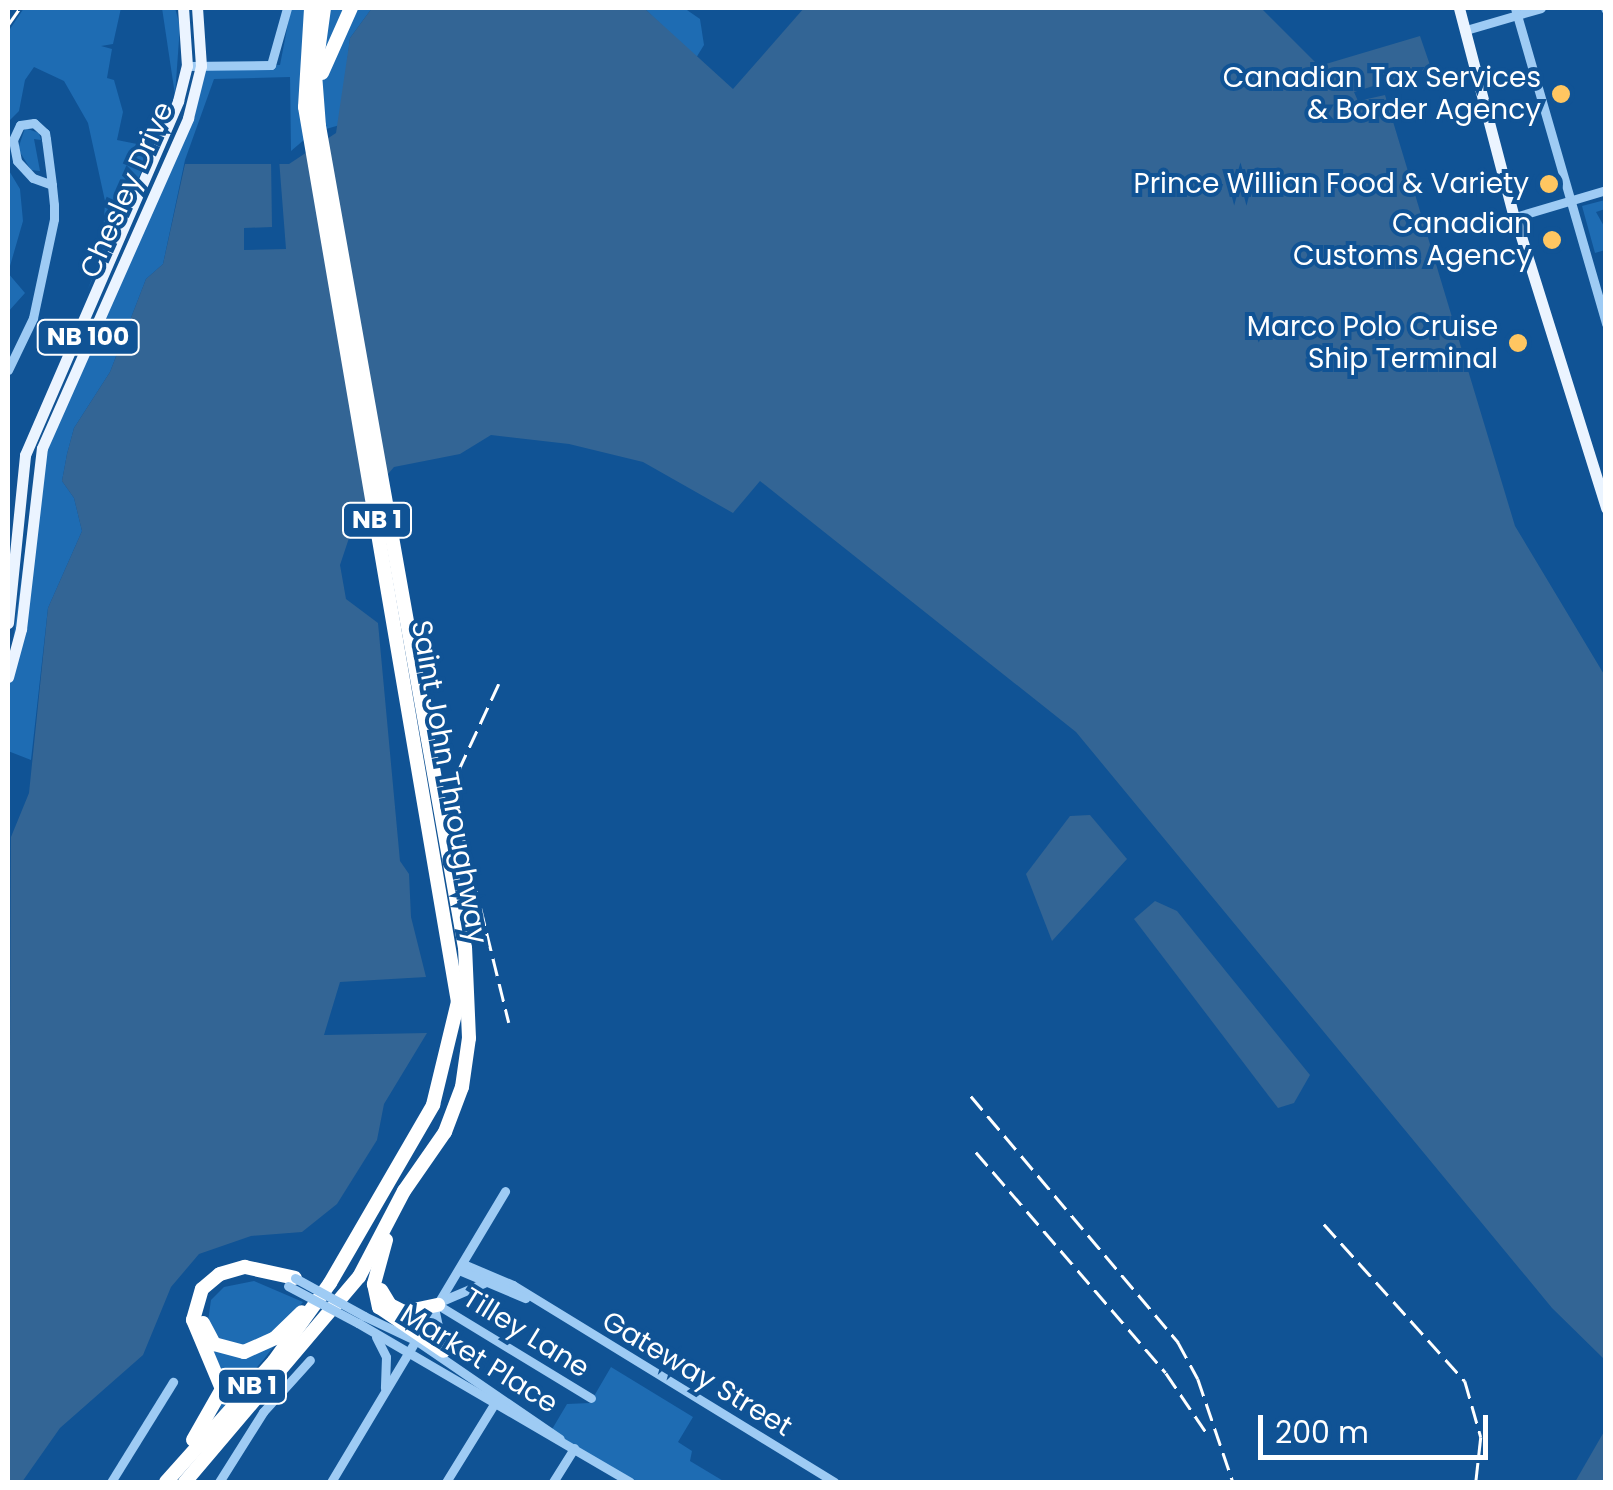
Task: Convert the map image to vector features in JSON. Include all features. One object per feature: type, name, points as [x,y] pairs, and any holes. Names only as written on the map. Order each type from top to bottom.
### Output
[{"type":"highway","name":"Saint John Throughway","points":[[164,1482],[274,1361],[330,1282],[433,1105],[465,1002],[313,162],[305,38],[308,8]]},
{"type":"highway","name":"Saint John Throughway","points":[[185,1482],[313,1335],[358,1277],[404,1191],[434,1151],[454,1110],[467,1052],[465,1002],[317,104],[324,8]]},
{"type":"highway","points":[[317,104],[331,41],[351,8]]},
{"type":"highway","name":"Saint John Throughway","points":[[313,1335],[441,1122],[467,1052]]},
{"type":"highway","points":[[434,1151],[394,1220],[378,1271],[379,1307],[418,1339],[444,1351]]},
{"type":"highway","points":[[164,1482],[220,1398],[222,1380],[193,1320],[202,1289],[220,1274],[245,1267],[292,1282]]},
{"type":"highway","points":[[378,1271],[385,1300],[397,1310],[437,1308]]},
{"type":"highway","points":[[292,1282],[252,1276],[222,1282],[204,1306],[207,1334],[223,1350],[256,1350],[330,1282]]},
{"type":"main road","name":"Chesley Drive","points":[[8,623],[10,535],[25,455],[46,396],[174,114],[187,66],[183,8]]},
{"type":"main road","name":"Chesley Drive","points":[[8,677],[21,629],[36,472],[60,400],[188,118],[201,66],[197,8]]},
{"type":"main road","points":[[1459,8],[1515,217],[1606,508]]},
{"type":"main road","points":[[46,396],[60,400]]},
{"type":"street","points":[[187,66],[271,65],[287,8]]},
{"type":"street","points":[[1466,30],[1516,11],[1541,8]]},
{"type":"street","points":[[1516,11],[1606,324]]},
{"type":"street","points":[[8,370],[37,306],[53,229],[52,185],[45,133],[34,123],[20,125],[13,140],[17,161],[32,178],[52,185]]},
{"type":"street","points":[[1515,217],[1606,190]]},
{"type":"street","points":[[10,535],[28,536]]},
{"type":"street","points":[[331,1482],[505,1191]]},
{"type":"street","name":"Gateway Street","points":[[461,1267],[537,1303]]},
{"type":"street","name":"Gateway Street","points":[[461,1267],[486,1270],[835,1482]]},
{"type":"street","name":"Market Place","points":[[292,1282],[361,1320],[418,1339],[570,1446]]},
{"type":"street","points":[[437,1308],[463,1287],[496,1286]]},
{"type":"street","points":[[437,1308],[444,1351],[488,1386]]},
{"type":"street","name":"Tilley Lane","points":[[437,1308],[591,1398]]},
{"type":"street","name":"Market Place","points":[[361,1320],[371,1331],[570,1446]]},
{"type":"street","points":[[371,1331],[386,1357],[384,1393]]},
{"type":"street","points":[[220,1482],[263,1412],[310,1360]]},
{"type":"street","points":[[111,1482],[173,1382]]},
{"type":"street","points":[[446,1482],[500,1395]]},
{"type":"street","points":[[553,1482],[570,1446],[630,1482]]},
{"type":"street","points":[[220,1482],[232,1482]]},
{"type":"shaded area","points":[[24,8],[121,8],[113,44],[101,46],[112,49],[107,78],[114,80],[123,112],[117,140],[142,145],[161,104],[171,107],[87,291],[102,255],[105,201],[88,123],[64,81],[34,67],[25,80],[19,111],[8,122],[8,32]]},
{"type":"shaded area","points":[[162,8],[175,8],[180,26],[175,95]]},
{"type":"shaded area","points":[[291,8],[372,8],[350,38],[340,125],[312,133],[291,151],[290,77],[214,79],[185,160],[163,264],[146,279],[110,372],[74,428],[67,454],[62,481],[74,498],[82,531],[48,608],[31,760],[8,751],[8,677],[36,472],[188,118],[201,66],[280,65]]},
{"type":"shaded area","points":[[372,8],[644,8],[733,89],[804,8],[1261,8],[1319,66],[1420,36],[1431,68],[1354,92],[1358,101],[1385,95],[1515,526],[1605,676],[1605,1360],[1552,1308],[1076,732],[760,481],[733,513],[643,462],[569,444],[491,435],[460,454],[394,467],[359,508],[340,565],[346,599],[378,623],[400,861],[409,874],[411,917],[426,977],[340,982],[324,1035],[427,1033],[384,1104],[377,1140],[337,1204],[302,1232],[251,1236],[199,1254],[171,1287],[143,1355],[60,1428],[22,1482],[8,1482],[11,837],[29,793],[48,608],[82,531],[74,498],[62,481],[67,454],[74,428],[110,372],[146,279],[163,264],[185,164],[289,164],[336,133],[350,38]]},
{"type":"shaded area","points":[[644,8],[684,8],[700,19],[704,45],[696,58]]},
{"type":"shaded area","points":[[25,128],[39,133],[41,140],[34,139],[40,171],[31,170],[18,149]]},
{"type":"shaded area","points":[[8,169],[20,189],[23,221],[8,273]]},
{"type":"shaded area","points":[[1605,200],[1605,209],[1596,212],[1605,228],[1605,250],[1595,253],[1582,206]]},
{"type":"shaded area","points":[[8,273],[25,293],[8,312]]},
{"type":"shaded area","points":[[1090,815],[1127,859],[1052,941],[1026,874],[1070,816]]},
{"type":"shaded area","points":[[1155,901],[1177,911],[1310,1075],[1294,1103],[1278,1108],[1134,919]]},
{"type":"shaded area","points":[[254,1281],[303,1302],[283,1325],[248,1347],[221,1341],[208,1321],[211,1300],[224,1287]]},
{"type":"shaded area","points":[[274,1346],[219,1412],[227,1381],[212,1350],[237,1356]]},
{"type":"shaded area","points":[[611,1367],[693,1417],[678,1442],[692,1451],[690,1461],[725,1482],[630,1482],[551,1431],[567,1404],[590,1403]]},
{"type":"shaded area","points":[[1605,1430],[1605,1482],[1575,1482]]},
{"type":"pier","points":[[271,159],[279,159],[286,249],[244,250],[244,228],[272,227]]},
{"type":"railway","points":[[8,25],[20,8]]},
{"type":"railway","points":[[499,684],[460,768],[456,807],[509,1023]]},
{"type":"railway","points":[[971,1096],[1178,1342],[1198,1379],[1233,1482]]},
{"type":"railway","points":[[976,1152],[1166,1373],[1206,1432]]},
{"type":"railway","points":[[1324,1224],[1465,1381],[1481,1437],[1476,1482]]},
{"type":"place","name":"Canadian Tax Services & Border Agency","points":[[1561,94]]},
{"type":"place","name":"Prince Willian Food & Variety","points":[[1549,184]]},
{"type":"place","name":"Canadian Customs Agency","points":[[1552,240]]},
{"type":"place","name":"Marco Polo Cruise Ship Terminal","points":[[1518,343]]}]
